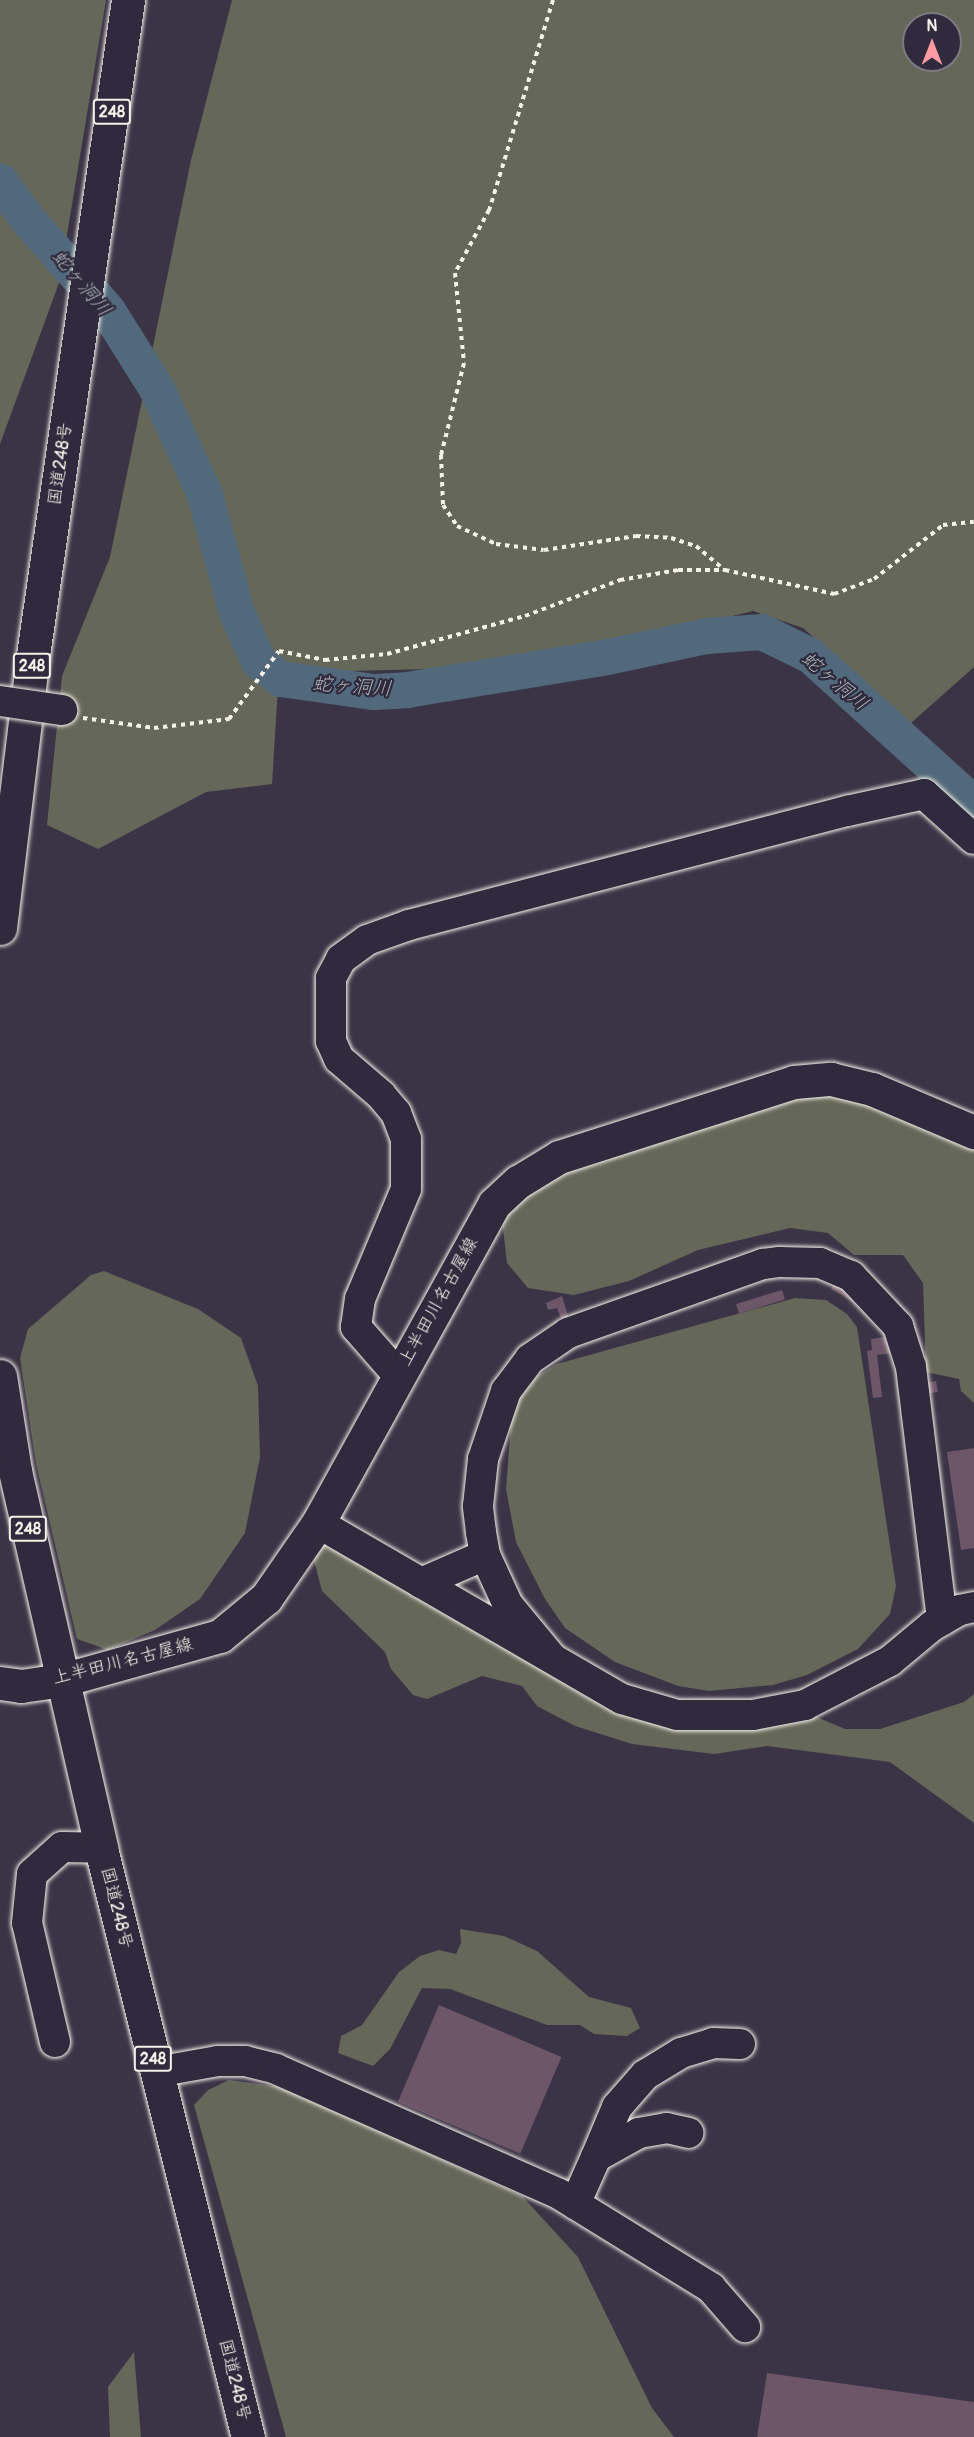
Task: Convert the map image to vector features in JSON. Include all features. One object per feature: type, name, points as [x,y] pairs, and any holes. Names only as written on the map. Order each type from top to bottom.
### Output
[{"type":"main road","name":"国道248号","points":[[0,928],[32,662],[128,0]]},
{"type":"main road","name":"上半田川名古屋線","points":[[0,1683],[21,1686],[62,1680],[220,1636],[266,1598],[318,1522],[494,1204],[518,1182],[559,1157],[794,1082],[831,1079],[872,1089],[974,1132]]},
{"type":"main road","name":"国道248号","points":[[0,1376],[8,1472],[62,1680],[156,2073],[248,2437]]},
{"type":"street","points":[[0,701],[62,710]]},
{"type":"street","points":[[398,1375],[356,1327],[360,1299],[406,1189],[406,1139],[396,1113],[381,1095],[339,1059],[331,1041],[331,978],[340,959],[367,940],[409,925],[847,811],[924,794],[974,839]]},
{"type":"street","points":[[552,1658],[508,1605],[485,1555],[478,1506],[483,1459],[506,1391],[531,1359],[568,1333],[763,1264],[820,1263],[851,1276],[866,1288],[898,1326],[907,1346],[942,1620]]},
{"type":"street","points":[[318,1522],[622,1699],[666,1712],[709,1717],[753,1715],[805,1705],[890,1661],[942,1620],[960,1610],[974,1608]]},
{"type":"street","points":[[421,1582],[485,1555]]},
{"type":"street","points":[[55,2042],[27,1923],[32,1874],[62,1848],[101,1848]]},
{"type":"street","points":[[575,2204],[617,2107],[645,2075],[681,2053],[713,2043],[740,2044]]},
{"type":"street","points":[[156,2073],[218,2061],[245,2061],[276,2068],[575,2204],[711,2288],[745,2328]]},
{"type":"street","points":[[596,2157],[639,2133],[667,2128],[688,2133]]},
{"type":"path","points":[[553,0],[499,184],[489,210],[455,273],[465,363],[441,455],[443,505],[458,526],[496,544],[544,550],[636,536],[671,538],[696,546],[725,570]]},
{"type":"path","points":[[62,710],[94,722],[154,728],[193,726],[229,718],[279,651],[325,660],[387,654],[525,616],[620,580],[678,570],[725,570],[834,594],[874,579],[943,525],[974,522]]},
{"type":"green space","points":[[0,0],[106,0],[59,283],[0,444]]},
{"type":"green space","points":[[232,0],[974,0],[974,667],[911,723],[803,628],[753,611],[641,638],[470,668],[350,671],[278,687],[272,784],[206,792],[98,849],[47,825],[62,676],[110,557],[191,160]]},
{"type":"green space","points":[[820,1093],[862,1099],[974,1150],[974,1403],[961,1391],[959,1379],[926,1372],[923,1283],[903,1255],[854,1255],[828,1233],[790,1228],[698,1250],[629,1281],[574,1295],[528,1288],[507,1263],[502,1220],[514,1205],[563,1171],[799,1096]]},
{"type":"green space","points":[[104,1271],[198,1309],[241,1338],[258,1386],[260,1457],[245,1533],[200,1599],[155,1630],[108,1650],[77,1639],[36,1463],[20,1358],[28,1329],[91,1275]]},
{"type":"green space","points":[[795,1298],[826,1300],[847,1314],[857,1327],[896,1586],[890,1614],[858,1649],[807,1675],[773,1685],[709,1691],[678,1686],[615,1662],[565,1628],[545,1599],[516,1542],[506,1489],[512,1411],[527,1382],[557,1364]]},
{"type":"green space","points":[[327,1544],[616,1710],[812,1715],[845,1729],[880,1729],[964,1702],[974,1694],[974,1823],[890,1762],[767,1746],[714,1754],[632,1744],[575,1726],[537,1706],[522,1686],[482,1676],[427,1699],[413,1695],[391,1669],[385,1652],[322,1591],[310,1545]]},
{"type":"green space","points":[[460,1929],[504,1936],[537,1951],[589,1997],[631,2008],[640,2028],[627,2036],[594,2034],[580,2025],[547,2025],[450,1989],[422,1988],[390,2049],[373,2066],[338,2053],[341,2036],[362,2025],[399,1972],[420,1956],[439,1950],[456,1954],[461,1943]]},
{"type":"green space","points":[[229,2080],[280,2087],[522,2196],[578,2257],[652,2408],[674,2437],[286,2437],[194,2105],[208,2090]]},
{"type":"green space","points":[[134,2352],[141,2437],[110,2437],[108,2387]]},
{"type":"building","points":[[834,1284],[862,1301],[859,1305],[831,1289]]},
{"type":"building","points":[[782,1290],[785,1300],[739,1314],[736,1304]]},
{"type":"building","points":[[562,1296],[569,1319],[562,1321],[557,1308],[548,1310],[546,1303]]},
{"type":"building","points":[[892,1336],[894,1353],[877,1355],[882,1397],[873,1398],[867,1351],[872,1350],[871,1339]]},
{"type":"building","points":[[936,1381],[938,1392],[930,1393],[928,1382]]},
{"type":"building","points":[[974,1448],[974,1548],[961,1550],[947,1452]]},
{"type":"building","points":[[439,2005],[561,2057],[520,2154],[398,2102]]},
{"type":"building","points":[[767,2373],[974,2402],[974,2437],[757,2437]]},
{"type":"waterway","name":"蛇ヶ洞川","points":[[0,181],[29,221],[108,311],[157,389],[205,495],[237,613],[259,662],[281,679],[374,692],[407,690],[608,657],[707,636],[762,632],[811,656],[974,804]]}]
